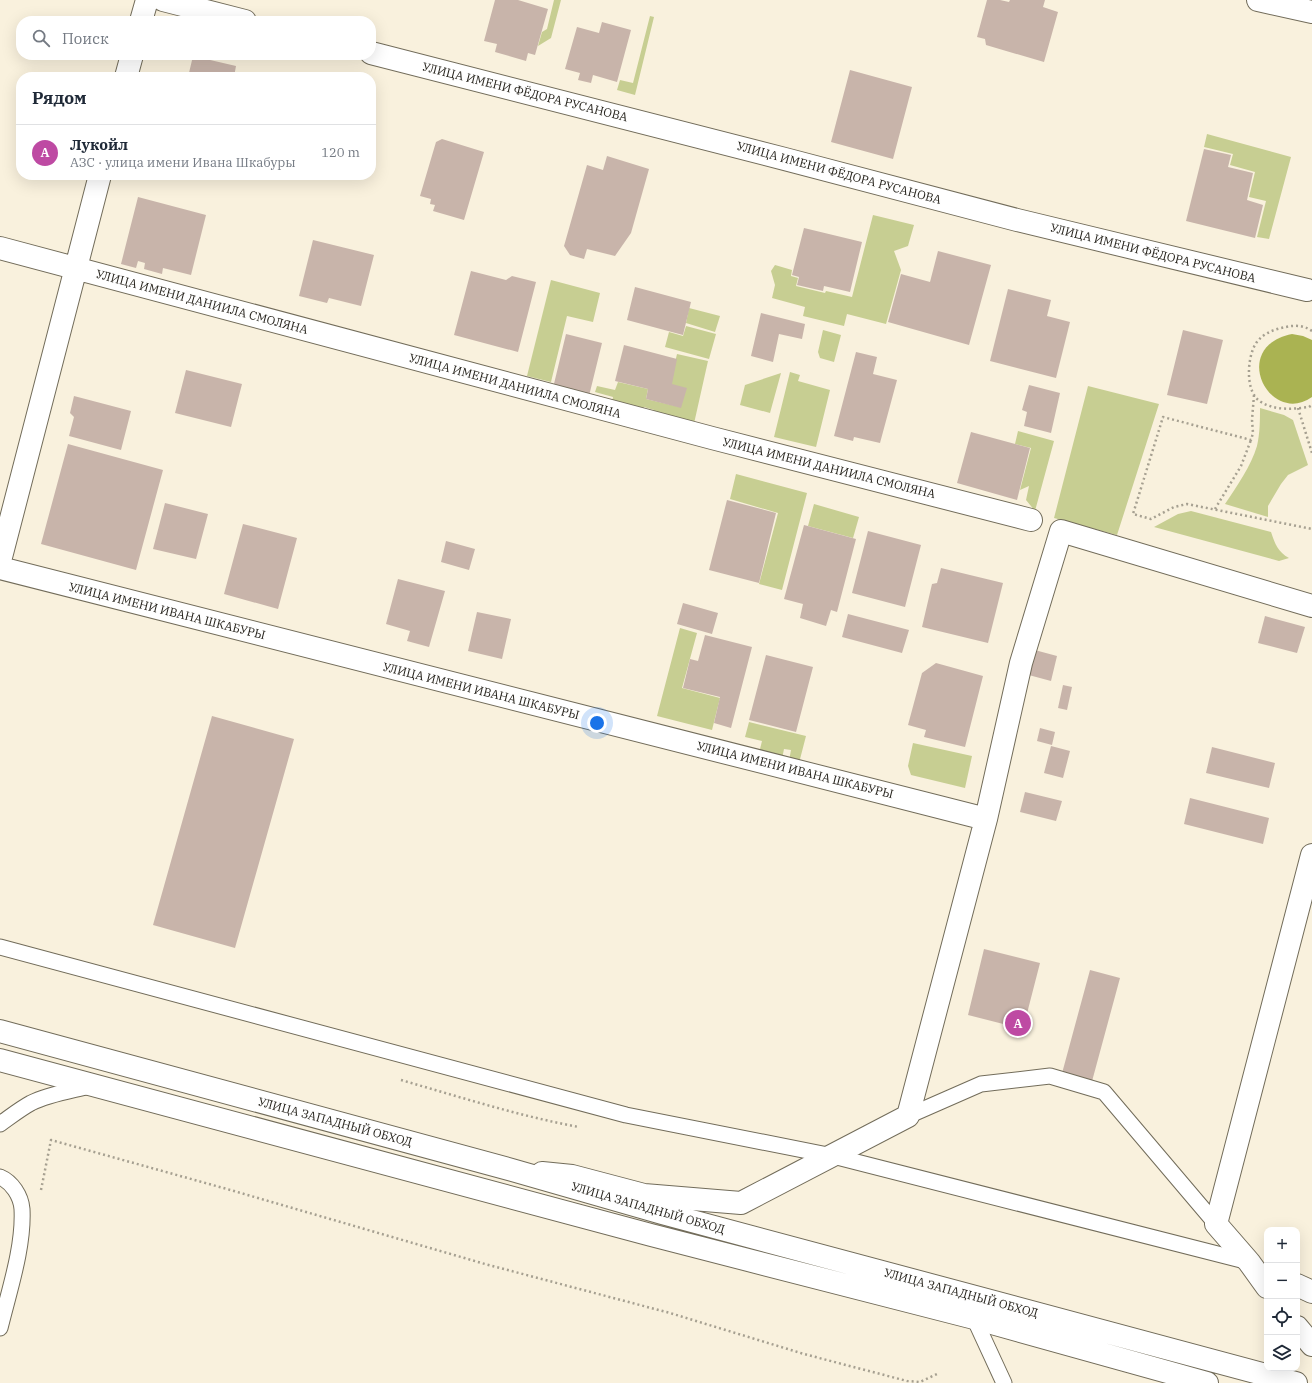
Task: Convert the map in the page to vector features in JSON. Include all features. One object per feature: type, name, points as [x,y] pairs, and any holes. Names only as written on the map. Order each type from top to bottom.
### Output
[{"type":"main road","points":[[143,16],[147,0]]},
{"type":"main road","points":[[163,0],[225,16]]},
{"type":"main road","points":[[1258,0],[1312,12]]},
{"type":"main road","name":"УЛИЦА ИМЕНИ ФЁДОРА РУСАНОВА","points":[[376,54],[1017,220],[1307,290]]},
{"type":"main road","points":[[127,72],[131,60]]},
{"type":"main road","points":[[0,561],[99,180]]},
{"type":"main road","name":"УЛИЦА ИМЕНИ ДАНИИЛА СМОЛЯНА","points":[[0,248],[704,436],[1031,520]]},
{"type":"main road","points":[[512,1170],[572,1176],[644,1195],[741,1203],[908,1116],[986,819],[1021,663],[1061,531],[1312,606]]},
{"type":"main road","name":"УЛИЦА ИМЕНИ ИВАНА ШКАБУРЫ","points":[[0,568],[986,819]]},
{"type":"main road","points":[[1264,1280],[1258,1267],[1216,1224],[1312,855]]},
{"type":"main road","name":"УЛИЦА ЗАПАДНЫЙ ОБХОД","points":[[0,1031],[512,1170],[669,1215],[1296,1383]]},
{"type":"main road","name":"УЛИЦА ЗАПАДНЫЙ ОБХОД","points":[[0,1060],[643,1233],[974,1318],[1207,1383]]},
{"type":"main road","points":[[1300,1286],[1312,1292]]},
{"type":"main road","points":[[1300,1331],[1312,1345]]},
{"type":"lane","points":[[0,947],[626,1115],[832,1156],[1258,1267]]},
{"type":"lane","points":[[908,1116],[981,1084],[996,1082],[1050,1076],[1104,1092],[1216,1224]]},
{"type":"lane","points":[[0,1124],[13,1114],[32,1103],[56,1094],[95,1085]]},
{"type":"lane","points":[[0,1177],[12,1186],[19,1197],[22,1208],[20,1245],[0,1328]]},
{"type":"lane","points":[[974,1318],[1004,1383]]},
{"type":"path","points":[[1215,509],[1241,466],[1253,433],[1252,420],[1254,395],[1249,380],[1251,356],[1255,345],[1272,330],[1296,325],[1308,328],[1312,331]]},
{"type":"path","points":[[1254,395],[1261,402],[1285,409],[1309,407],[1312,405]]},
{"type":"path","points":[[1298,408],[1312,452]]},
{"type":"path","points":[[1251,440],[1163,417],[1133,514],[1151,519],[1174,507],[1187,504],[1312,529]]},
{"type":"path","points":[[41,1192],[51,1140],[227,1189],[485,1264],[670,1313],[804,1354],[900,1380],[920,1382],[937,1374]]},
{"type":"green space","points":[[554,0],[561,0],[551,38],[538,46],[542,32],[547,29]]},
{"type":"green space","points":[[650,16],[654,17],[635,95],[617,90],[620,80],[633,83]]},
{"type":"green space","points":[[1207,134],[1291,157],[1269,239],[1257,237],[1266,201],[1249,197],[1255,172],[1230,165],[1233,154],[1204,147]]},
{"type":"green space","points":[[873,215],[914,225],[908,246],[894,251],[901,270],[886,324],[847,314],[844,326],[803,316],[805,307],[772,298],[775,285],[771,271],[775,265],[792,270],[791,276],[798,278],[796,286],[825,293],[826,291],[852,297]]},
{"type":"green space","points":[[551,280],[600,293],[593,322],[567,316],[551,382],[527,376]]},
{"type":"green space","points":[[689,308],[720,316],[715,332],[686,323]]},
{"type":"green space","points":[[686,326],[716,334],[709,359],[665,347],[669,332],[683,336]]},
{"type":"green space","points":[[823,330],[841,335],[834,362],[820,358],[818,352]]},
{"type":"green space","points":[[1292,334],[1303,336],[1312,340],[1312,397],[1296,403],[1282,402],[1270,394],[1262,382],[1259,368],[1262,354],[1273,342]]},
{"type":"green space","points":[[677,354],[708,361],[693,428],[652,418],[654,410],[644,407],[641,415],[611,408],[613,397],[595,392],[597,386],[615,390],[618,382],[648,389],[646,399],[680,407],[670,384]]},
{"type":"green space","points":[[790,372],[800,375],[798,381],[830,390],[816,447],[774,437]]},
{"type":"green space","points":[[781,373],[770,413],[740,405],[745,385]]},
{"type":"green space","points":[[1088,386],[1159,404],[1117,535],[1054,518]]},
{"type":"green space","points":[[1260,408],[1284,415],[1293,420],[1308,465],[1288,475],[1281,484],[1268,506],[1268,517],[1225,504],[1243,476],[1257,446],[1259,436]]},
{"type":"green space","points":[[1018,431],[1054,441],[1035,511],[1026,500],[1029,486],[1020,490],[1031,448],[1015,444]]},
{"type":"green space","points":[[736,474],[807,493],[782,590],[759,584],[778,513],[730,499]]},
{"type":"green space","points":[[814,504],[859,517],[853,538],[808,526]]},
{"type":"green space","points":[[1191,511],[1271,532],[1277,547],[1289,558],[1279,561],[1154,527],[1178,514]]},
{"type":"green space","points":[[680,628],[697,633],[682,688],[720,698],[712,730],[657,716]]},
{"type":"green space","points":[[749,722],[806,736],[799,763],[789,761],[791,750],[784,749],[782,759],[759,753],[762,741],[745,737]]},
{"type":"green space","points":[[913,743],[972,756],[965,788],[911,775],[908,766]]},
{"type":"building","points":[[495,0],[518,0],[548,9],[535,55],[528,53],[526,61],[495,52],[497,44],[484,41]]},
{"type":"building","points":[[987,0],[1009,2],[1010,0],[1045,0],[1043,7],[1058,12],[1044,62],[986,45],[985,39],[977,37]]},
{"type":"building","points":[[602,22],[631,30],[617,82],[593,75],[591,83],[578,80],[580,73],[565,69],[577,27],[599,33]]},
{"type":"building","points":[[192,60],[210,60],[236,66],[235,72],[189,72]]},
{"type":"building","points":[[850,70],[912,87],[893,159],[831,142]]},
{"type":"building","points":[[442,139],[484,152],[464,220],[433,211],[435,205],[430,204],[431,199],[420,196],[436,142]]},
{"type":"building","points":[[1204,149],[1231,155],[1228,167],[1253,173],[1247,200],[1263,205],[1255,238],[1186,221]]},
{"type":"building","points":[[607,156],[649,169],[631,233],[615,256],[587,249],[584,259],[570,255],[564,246],[587,165],[603,170]]},
{"type":"building","points":[[138,197],[206,215],[191,275],[163,268],[162,274],[144,269],[145,263],[138,261],[136,268],[121,264]]},
{"type":"building","points":[[804,228],[862,242],[850,292],[824,286],[823,291],[797,285],[799,277],[792,275]]},
{"type":"building","points":[[313,240],[374,255],[361,306],[329,298],[327,303],[299,296]]},
{"type":"building","points":[[938,251],[991,265],[969,345],[888,322],[901,274],[930,282]]},
{"type":"building","points":[[471,271],[506,280],[512,276],[536,282],[518,352],[454,335]]},
{"type":"building","points":[[635,287],[691,302],[683,335],[627,320]]},
{"type":"building","points":[[1008,289],[1051,300],[1047,316],[1070,322],[1056,378],[990,361]]},
{"type":"building","points":[[761,313],[805,324],[802,339],[779,334],[773,362],[751,356]]},
{"type":"building","points":[[1183,330],[1223,340],[1207,404],[1167,395]]},
{"type":"building","points":[[566,334],[602,343],[589,396],[553,388]]},
{"type":"building","points":[[624,345],[677,359],[672,384],[687,388],[681,408],[646,399],[648,389],[615,381]]},
{"type":"building","points":[[856,352],[877,357],[873,374],[897,380],[880,443],[854,437],[853,441],[834,436]]},
{"type":"building","points":[[186,370],[242,384],[231,427],[175,413]]},
{"type":"building","points":[[1029,385],[1060,393],[1051,433],[1024,426],[1027,412],[1022,410]]},
{"type":"building","points":[[74,396],[131,411],[121,450],[69,436],[74,417],[70,413]]},
{"type":"building","points":[[971,432],[1030,448],[1017,500],[957,483]]},
{"type":"building","points":[[68,444],[163,470],[136,570],[41,544]]},
{"type":"building","points":[[727,500],[776,513],[759,583],[709,570]]},
{"type":"building","points":[[165,503],[208,514],[196,559],[153,549]]},
{"type":"building","points":[[243,524],[297,538],[278,609],[224,594]]},
{"type":"building","points":[[804,525],[856,539],[837,612],[831,610],[826,626],[800,618],[803,604],[784,599]]},
{"type":"building","points":[[868,531],[921,545],[905,607],[852,593]]},
{"type":"building","points":[[446,541],[475,549],[469,570],[441,562]]},
{"type":"building","points":[[941,568],[1003,583],[988,643],[922,627],[932,584],[937,583]]},
{"type":"building","points":[[398,579],[445,591],[429,647],[407,641],[410,631],[386,624]]},
{"type":"building","points":[[683,603],[718,613],[712,634],[677,624]]},
{"type":"building","points":[[477,612],[511,619],[502,659],[468,651]]},
{"type":"building","points":[[848,614],[909,630],[902,653],[842,637]]},
{"type":"building","points":[[1265,616],[1305,627],[1297,653],[1258,643]]},
{"type":"building","points":[[705,635],[752,647],[731,728],[714,723],[720,697],[683,688],[690,659],[698,661]]},
{"type":"building","points":[[1031,649],[1057,656],[1051,681],[1025,674]]},
{"type":"building","points":[[766,655],[813,667],[796,732],[749,720]]},
{"type":"building","points":[[936,663],[983,676],[965,747],[924,737],[926,730],[908,725],[922,673]]},
{"type":"building","points":[[1063,685],[1072,687],[1067,710],[1058,708]]},
{"type":"building","points":[[212,716],[294,739],[235,948],[153,925]]},
{"type":"building","points":[[1040,728],[1055,732],[1052,745],[1037,741]]},
{"type":"building","points":[[1051,746],[1070,751],[1063,778],[1044,773]]},
{"type":"building","points":[[1212,747],[1275,763],[1269,788],[1206,773]]},
{"type":"building","points":[[1025,792],[1062,801],[1056,821],[1020,812]]},
{"type":"building","points":[[1190,798],[1269,818],[1263,844],[1184,824]]},
{"type":"building","points":[[984,949],[1040,963],[1023,1029],[968,1015]]},
{"type":"building","points":[[1090,970],[1120,978],[1091,1085],[1061,1077]]},
{"type":"place","name":"Лукойл","points":[[1018,1023]]}]
